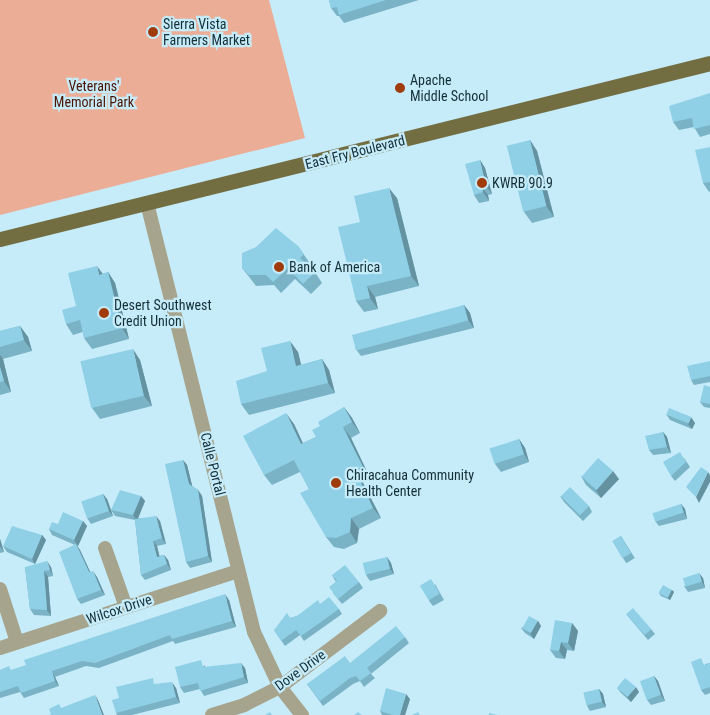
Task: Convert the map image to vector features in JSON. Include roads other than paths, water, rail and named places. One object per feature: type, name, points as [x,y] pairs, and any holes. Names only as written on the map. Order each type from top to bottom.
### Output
[{"type":"main road","name":"East Fry Boulevard","points":[[0,239],[710,63]]},
{"type":"street","name":"Calle Portal","points":[[147,203],[254,632],[280,686],[302,715]]},
{"type":"street","points":[[105,548],[126,607]]},
{"type":"street","name":"Wilcox Drive","points":[[0,648],[238,570]]},
{"type":"street","points":[[0,590],[18,642]]},
{"type":"street","name":"Dove Drive","points":[[212,715],[244,706],[280,686],[380,610]]},
{"type":"place","name":"Sierra Vista Farmers Market","points":[[153,32]]},
{"type":"place","name":"Apache Middle School","points":[[400,88]]},
{"type":"place","name":"KWRB 90.9","points":[[482,183]]},
{"type":"place","name":"Bank of America","points":[[279,267]]},
{"type":"place","name":"Desert Southwest Credit Union","points":[[104,313]]},
{"type":"place","name":"Chiracahua Community Health Center","points":[[336,483]]},
{"type":"park label","name":"Veterans' Memorial Park","points":[[94,94]]}]
